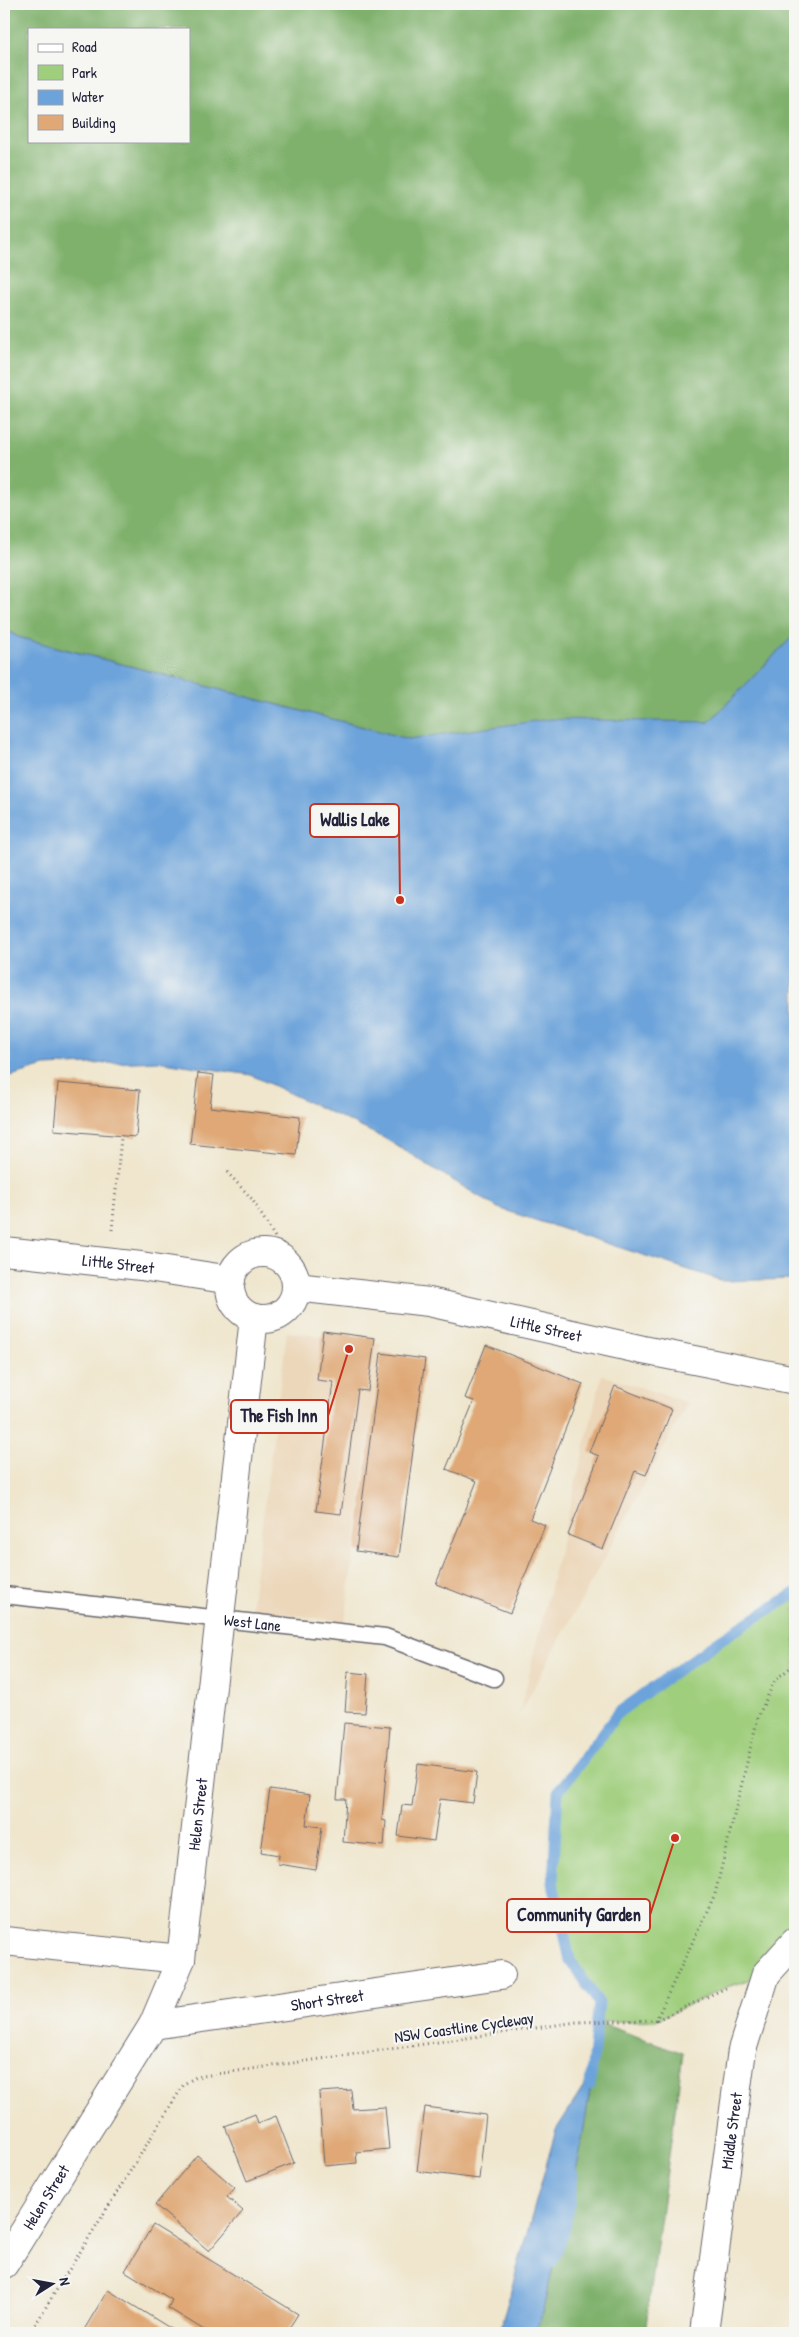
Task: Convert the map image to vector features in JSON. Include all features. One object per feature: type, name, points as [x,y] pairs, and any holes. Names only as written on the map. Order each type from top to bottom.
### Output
[{"type":"street","name":"Little Street","points":[[4,1251],[140,1266],[232,1280]]},
{"type":"street","points":[[261,1253],[272,1254],[282,1259],[294,1276],[295,1296],[283,1313],[274,1318],[254,1318],[238,1307],[231,1290],[232,1280],[235,1270],[250,1256],[261,1253]]},
{"type":"street","name":"Little Street","points":[[296,1287],[429,1302],[643,1350],[795,1380]]},
{"type":"street","name":"Helen Street","points":[[4,2264],[153,2025],[181,1959],[218,1619],[254,1318]]},
{"type":"street","points":[[4,1941],[181,1959]]},
{"type":"street","name":"Middle Street","points":[[704,2333],[742,2050],[766,1974],[795,1942]]},
{"type":"street","name":"Short Street","points":[[153,2025],[501,1975]]},
{"type":"lane","name":"West Lane","points":[[4,1595],[385,1637],[494,1678]]},
{"type":"path","points":[[113,1218],[121,1138]]},
{"type":"path","points":[[227,1172],[252,1199],[276,1239]]},
{"type":"path","points":[[656,2020],[715,1894],[758,1717],[775,1680],[795,1664]]},
{"type":"path","points":[[656,2020],[727,1987],[766,1974]]},
{"type":"path","name":"NSW Coastline Cycleway","points":[[30,2333],[184,2084],[196,2077],[577,2022],[656,2020]]},
{"type":"shaded area","points":[[287,1332],[381,1344],[345,1622],[251,1609]]},
{"type":"shaded area","points":[[602,1375],[688,1403],[519,1715]]},
{"type":"green space","points":[[4,4],[795,4],[795,634],[709,722],[409,739],[18,637],[4,629]]},
{"type":"green space","points":[[795,1593],[795,1942],[766,1974],[727,1987],[656,2020],[597,2022],[599,2003],[570,1960],[553,1883],[558,1792],[619,1712],[720,1640]]},
{"type":"green space","points":[[597,2022],[683,2053],[645,2333],[532,2333],[541,2317],[579,2158],[593,2072]]},
{"type":"water","points":[[4,629],[18,637],[409,739],[549,719],[709,722],[795,634],[795,1279],[723,1281],[498,1208],[384,1138],[251,1075],[157,1061],[45,1066],[4,1078]]},
{"type":"water","points":[[593,2072],[579,2158],[541,2318],[532,2333],[499,2333],[556,2130]]},
{"type":"building","points":[[198,1073],[214,1075],[210,1107],[300,1117],[296,1155],[190,1144]]},
{"type":"building","points":[[58,1083],[140,1090],[136,1137],[54,1130]]},
{"type":"building","points":[[323,1331],[375,1338],[368,1391],[358,1390],[341,1514],[316,1511],[333,1382],[317,1380]]},
{"type":"building","points":[[486,1345],[583,1384],[530,1519],[545,1525],[510,1613],[436,1584],[477,1481],[446,1469],[474,1401],[465,1398]]},
{"type":"building","points":[[381,1353],[425,1359],[399,1557],[356,1551]]},
{"type":"building","points":[[615,1386],[672,1409],[646,1475],[635,1471],[603,1549],[568,1535],[599,1456],[589,1452]]},
{"type":"building","points":[[348,1672],[368,1674],[365,1713],[345,1712]]},
{"type":"building","points":[[344,1723],[390,1727],[382,1820],[386,1821],[384,1846],[343,1842],[346,1799],[337,1799]]},
{"type":"building","points":[[418,1764],[477,1772],[473,1803],[440,1799],[434,1841],[398,1836],[402,1805],[412,1806]]},
{"type":"building","points":[[270,1789],[310,1795],[306,1825],[322,1827],[316,1870],[278,1864],[279,1855],[261,1852]]},
{"type":"building","points":[[351,2090],[353,2109],[385,2107],[389,2149],[356,2152],[357,2163],[324,2166],[319,2092]]},
{"type":"building","points":[[425,2107],[486,2115],[479,2179],[417,2171]]},
{"type":"building","points":[[255,2114],[258,2123],[276,2116],[294,2163],[247,2181],[225,2126]]},
{"type":"building","points":[[197,2155],[235,2188],[227,2197],[243,2211],[209,2251],[155,2205]]},
{"type":"building","points":[[153,2225],[298,2314],[286,2333],[209,2333],[168,2308],[172,2300],[125,2271]]},
{"type":"building","points":[[108,2290],[178,2333],[82,2333]]},
{"type":"waterway","points":[[590,2085],[599,2003],[570,1960],[553,1883],[558,1792],[619,1712],[720,1640],[795,1593]]},
{"type":"waterway","points":[[551,2263],[565,2231],[573,2175]]},
{"type":"place","name":"Wallis Lake","points":[[400,900]]},
{"type":"place","name":"The Fish Inn","points":[[349,1349]]},
{"type":"place","name":"Community Garden","points":[[675,1838]]}]
